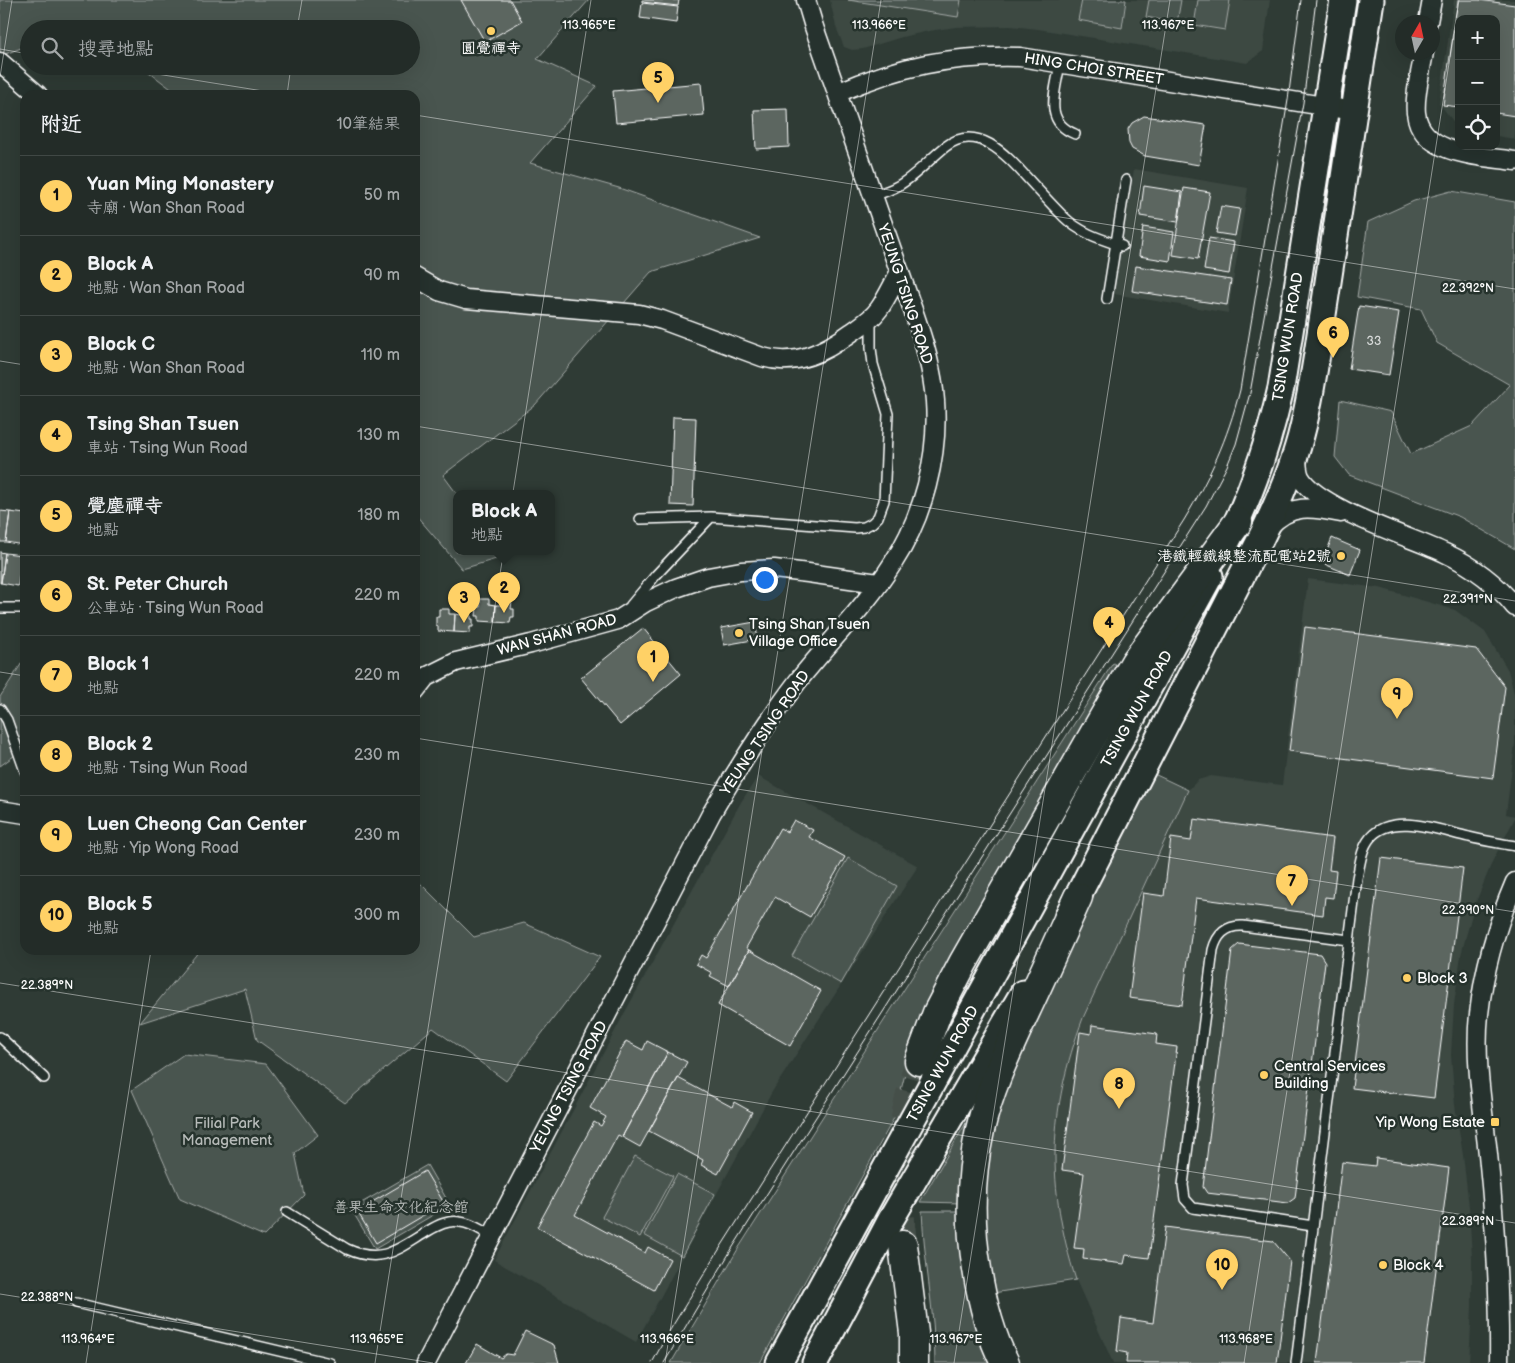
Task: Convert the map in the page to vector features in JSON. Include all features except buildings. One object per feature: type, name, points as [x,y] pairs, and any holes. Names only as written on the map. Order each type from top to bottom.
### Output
[{"type":"main road","name":"TSING WUN ROAD","points":[[779,1363],[1206,582],[1238,522],[1254,484],[1270,436],[1281,388],[1343,0]]},
{"type":"main road","name":"TSING WUN ROAD","points":[[815,1363],[890,1221],[1078,897],[1264,531],[1286,482],[1298,446],[1317,354],[1371,0]]},
{"type":"main road","points":[[919,1062],[938,1013],[963,963],[1135,662],[1238,522]]},
{"type":"main road","points":[[1005,1363],[988,1321],[976,1263],[972,1216],[976,1150],[985,1112],[999,1070],[1078,897]]},
{"type":"main road","points":[[903,1245],[914,1333],[914,1363]]},
{"type":"street","name":"YEUNG TSING ROAD","points":[[426,1363],[731,780],[752,746],[798,682],[878,583],[904,546],[914,525],[926,487],[934,442],[936,410],[922,336],[806,0]]},
{"type":"street","points":[[1429,15],[1432,0]]},
{"type":"street","name":"HING CHOI STREET","points":[[837,92],[896,70],[926,63],[988,56],[1020,57],[1354,111]]},
{"type":"street","points":[[1423,60],[1416,113],[1421,127],[1429,139],[1446,149],[1515,162]]},
{"type":"street","points":[[0,62],[32,90]]},
{"type":"street","points":[[420,280],[446,294],[466,299],[639,314],[776,360],[796,360],[822,351],[871,318],[884,302],[900,272]]},
{"type":"street","points":[[1298,446],[1298,472],[1313,491],[1356,517],[1447,554],[1480,574],[1496,587],[1515,607]]},
{"type":"street","points":[[1264,531],[1282,514],[1296,509],[1316,509],[1356,517]]},
{"type":"street","name":"WAN SHAN ROAD","points":[[420,685],[426,677],[456,662],[618,620],[646,602],[676,588],[708,577],[741,571],[774,570],[878,583]]},
{"type":"street","points":[[0,810],[20,813]]},
{"type":"street","points":[[1498,1363],[1500,1314],[1492,1192],[1479,1071],[1479,1025],[1489,957],[1515,882]]},
{"type":"lane","points":[[1060,63],[1054,115],[1059,124],[1075,134]]},
{"type":"lane","points":[[873,196],[905,182],[952,142],[962,138],[974,138],[993,146],[1006,155],[1074,226],[1093,237],[1119,245]]},
{"type":"lane","points":[[1107,299],[1119,245],[1126,180]]},
{"type":"lane","points":[[640,519],[711,517],[855,528],[864,527],[872,523],[878,517],[884,501],[888,414],[873,364],[870,333],[871,318]]},
{"type":"lane","points":[[618,620],[656,575],[711,517]]},
{"type":"lane","points":[[0,608],[20,608]]},
{"type":"lane","points":[[0,709],[7,720],[20,758]]},
{"type":"lane","points":[[1296,1363],[1349,940],[1363,851],[1370,838],[1380,830],[1399,824],[1421,826],[1515,846]]},
{"type":"lane","points":[[1313,1226],[1193,1208],[1185,1199],[1183,1185],[1213,950],[1218,936],[1229,928],[1243,926],[1349,940]]},
{"type":"lane","points":[[0,1037],[44,1078]]},
{"type":"lane","points":[[287,1212],[347,1249],[357,1254],[369,1256],[380,1256],[392,1252],[440,1224],[450,1222],[469,1224],[492,1236]]},
{"type":"lane","points":[[76,1303],[330,1363]]},
{"type":"shaded area","points":[[830,0],[1270,0],[1263,51],[1247,63],[1011,26],[956,27],[929,31],[863,49],[852,50],[844,47],[836,27]]},
{"type":"shaded area","points":[[1454,0],[1515,0],[1515,139],[1500,137],[1500,15],[1455,15],[1455,124],[1439,103]]},
{"type":"shaded area","points":[[1134,169],[1248,188],[1228,313],[1114,294]]},
{"type":"shaded area","points":[[1308,579],[1380,588],[1455,610],[1485,632],[1508,670],[1515,697],[1515,744],[1506,814],[1515,816],[1515,818],[1493,860],[1474,907],[1461,955],[1454,1005],[1451,1055],[1455,1105],[1469,1206],[1472,1257],[1469,1363],[1113,1363],[1076,1280],[1066,1248],[1059,1215],[1055,1182],[1054,1148],[1057,1115],[1071,1049],[1083,1018],[1188,790],[1198,780],[1211,776],[1282,785]]},
{"type":"shaded area","points":[[758,776],[918,866],[772,1092],[636,1342],[494,1260],[625,1012],[741,802]]},
{"type":"green space","points":[[0,0],[589,0],[537,59],[597,86],[530,163],[619,188],[760,238],[651,272],[535,405],[443,475],[454,490],[453,555],[501,555],[503,557],[462,569],[420,520],[420,90],[172,90],[153,75],[420,75],[420,20],[20,20],[20,48],[0,56]]},
{"type":"green space","points":[[848,0],[961,0],[958,17]]},
{"type":"green space","points":[[1082,0],[1126,0],[1122,28],[1078,20]]},
{"type":"green space","points":[[1149,0],[1181,0],[1177,23],[1146,17]]},
{"type":"green space","points":[[1198,0],[1230,0],[1225,30],[1194,25]]},
{"type":"green space","points":[[1451,191],[1515,202],[1515,549],[1460,517],[1349,475],[1335,457],[1340,400],[1391,412],[1411,454],[1472,426],[1510,385],[1437,343],[1421,309],[1357,297],[1368,222],[1414,201]]},
{"type":"green space","points":[[1113,663],[1120,667],[908,1062],[894,1118],[760,1363],[671,1363],[738,1249]]},
{"type":"green space","points":[[20,666],[20,752],[0,766],[0,697]]},
{"type":"green space","points":[[1152,773],[1188,790],[1083,1018],[1071,1052],[1057,1117],[1055,1148],[1056,1180],[1066,1245],[1076,1280],[993,1293],[981,1198],[998,1104],[1089,901]]},
{"type":"green space","points":[[848,858],[897,886],[841,984],[792,956]]},
{"type":"green space","points":[[420,883],[474,937],[524,923],[600,957],[506,1081],[433,1028],[345,1103],[257,1040],[245,989],[140,1023],[196,955],[420,955]]},
{"type":"green space","name":"Filial Park Management","points":[[184,1054],[266,1064],[318,1135],[295,1153],[304,1195],[264,1236],[180,1199],[132,1090]]},
{"type":"green space","points":[[974,1109],[961,1203],[920,1202]]},
{"type":"green space","points":[[635,1156],[673,1176],[640,1237],[602,1217]]},
{"type":"green space","name":"善果生命文化紀念館","points":[[427,1165],[450,1205],[375,1249],[351,1209]]},
{"type":"green space","points":[[677,1174],[715,1194],[682,1256],[644,1235]]},
{"type":"green space","points":[[922,1211],[961,1211],[994,1363],[935,1363],[935,1344]]},
{"type":"tunnel","points":[[903,1245],[900,1197],[902,1134],[919,1061]]},
{"type":"tram line","points":[[652,1363],[717,1253],[1184,520],[1210,472],[1230,425],[1240,390],[1288,100],[1301,0]]},
{"type":"tram line","points":[[664,1363],[733,1247],[1206,506],[1227,466],[1236,444],[1250,393],[1303,103],[1316,0]]},
{"type":"place","name":"圓覺禪寺","points":[[491,31]]},
{"type":"place","name":"覺塵禪寺","points":[[658,103]]},
{"type":"place","name":"St. Peter Church","points":[[1333,358]]},
{"type":"place","name":"港鐵輕鐵線整流配電站2號","points":[[1341,556]]},
{"type":"place","name":"Block A","points":[[504,613]]},
{"type":"place","name":"Block C","points":[[464,623]]},
{"type":"place","name":"Tsing Shan Tsuen Village Office","points":[[739,633]]},
{"type":"place","name":"Tsing Shan Tsuen","points":[[1109,648]]},
{"type":"place","name":"Yuan Ming Monastery","points":[[653,682]]},
{"type":"place","name":"Luen Cheong Can Center","points":[[1397,719]]},
{"type":"place","name":"Block 1","points":[[1292,906]]},
{"type":"place","name":"Block 3","points":[[1407,978]]},
{"type":"place","name":"Central Services Building","points":[[1264,1075]]},
{"type":"place","name":"Block 2","points":[[1119,1109]]},
{"type":"place","name":"Yip Wong Estate","points":[[1495,1122]]},
{"type":"place","name":"Block 4","points":[[1383,1265]]},
{"type":"place","name":"Block 5","points":[[1222,1290]]}]
